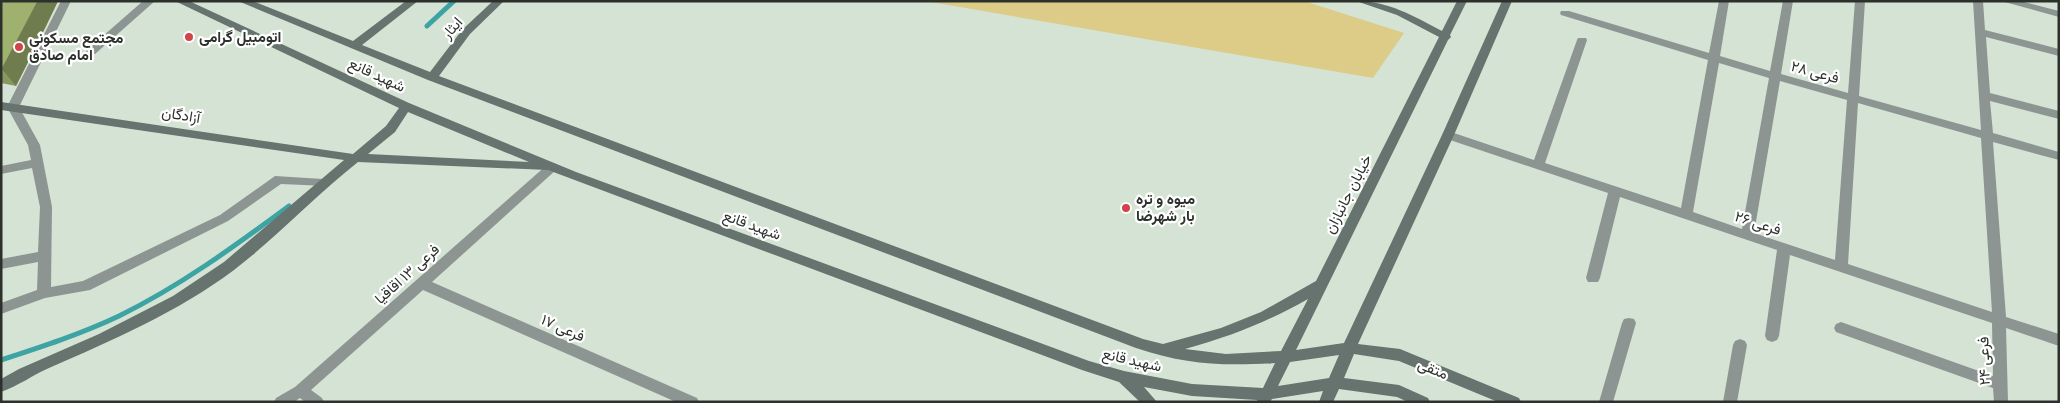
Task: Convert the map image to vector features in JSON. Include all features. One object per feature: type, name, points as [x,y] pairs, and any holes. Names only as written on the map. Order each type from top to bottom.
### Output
[{"type":"main road","name":"شهید قانع","points":[[180,1],[405,106],[552,167],[1049,352],[1124,377],[1192,390],[1265,398],[1336,383]]},
{"type":"main road","points":[[196,9],[209,1]]},
{"type":"main road","name":"شهید قانع","points":[[244,1],[432,77],[1141,344],[1197,358],[1226,360],[1284,357],[1349,348]]},
{"type":"main road","points":[[353,46],[412,1]]},
{"type":"main road","name":"ایثار","points":[[432,77],[466,32],[499,1]]},
{"type":"main road","points":[[1361,1],[1401,13],[1446,37]]},
{"type":"main road","points":[[1401,13],[1408,1]]},
{"type":"main road","name":"خیابان جانبازان","points":[[1265,398],[1446,37],[1462,1]]},
{"type":"main road","points":[[1326,402],[1336,383],[1349,348],[1448,136],[1507,1]]},
{"type":"main road","name":"آزادگان","points":[[7,106],[355,158],[552,167]]},
{"type":"main road","points":[[1,386],[24,373],[104,338],[178,300],[229,266],[305,202],[323,183],[392,128],[400,119],[405,106]]},
{"type":"main road","points":[[1163,350],[1224,333],[1258,319],[1320,285]]},
{"type":"main road","name":"متقی","points":[[1349,348],[1400,355],[1514,402]]},
{"type":"main road","points":[[1124,377],[1150,402]]},
{"type":"main road","points":[[1336,383],[1399,391],[1423,402]]},
{"type":"street","points":[[44,293],[46,207],[38,163],[34,145],[7,106],[51,32],[66,1]]},
{"type":"street","points":[[91,52],[150,1]]},
{"type":"street","points":[[1686,216],[1724,1]]},
{"type":"street","points":[[1747,236],[1788,1]]},
{"type":"street","points":[[1841,267],[1860,1]]},
{"type":"street","name":"فرعی ۲۴","points":[[1978,1],[1986,96],[1986,136],[1999,320],[2001,402]]},
{"type":"street","points":[[2006,1],[2059,14]]},
{"type":"street","name":"فرعی ۲۸","points":[[1565,13],[1774,76],[2059,156]]},
{"type":"street","points":[[1981,32],[2059,53]]},
{"type":"street","points":[[1538,166],[1582,40]]},
{"type":"street","points":[[1986,96],[2059,115]]},
{"type":"street","name":"فرعی ۲۶","points":[[1448,136],[2059,340]]},
{"type":"street","points":[[1,170],[38,163]]},
{"type":"street","name":"فرعی ۱۳ اقاقیا","points":[[281,402],[300,391],[552,167]]},
{"type":"street","points":[[1,309],[44,293],[85,286],[224,218],[280,179],[323,183]]},
{"type":"street","points":[[1593,278],[1615,192]]},
{"type":"street","points":[[1772,336],[1784,248]]},
{"type":"street","points":[[1,264],[45,256]]},
{"type":"street","name":"فرعی ۱۷","points":[[421,283],[692,402]]},
{"type":"street","points":[[1606,402],[1629,323]]},
{"type":"street","points":[[1841,328],[2001,385]]},
{"type":"street","points":[[1730,402],[1740,345]]},
{"type":"street","points":[[300,391],[318,402]]},
{"type":"shaded area","points":[[925,1],[1304,1],[1404,33],[1373,78]]},
{"type":"building","points":[[1,1],[38,1],[2,69],[1,69]]},
{"type":"waterway","points":[[427,26],[454,1]]},
{"type":"waterway","points":[[1,360],[90,329],[142,304],[207,265],[289,206]]},
{"type":"place","name":"اتومبیل گرامی","points":[[189,37]]},
{"type":"place","name":"مجتمع مسکونی امام صادق","points":[[19,47]]},
{"type":"place","name":"میوه و تره بار شهرضا","points":[[1126,208]]}]
